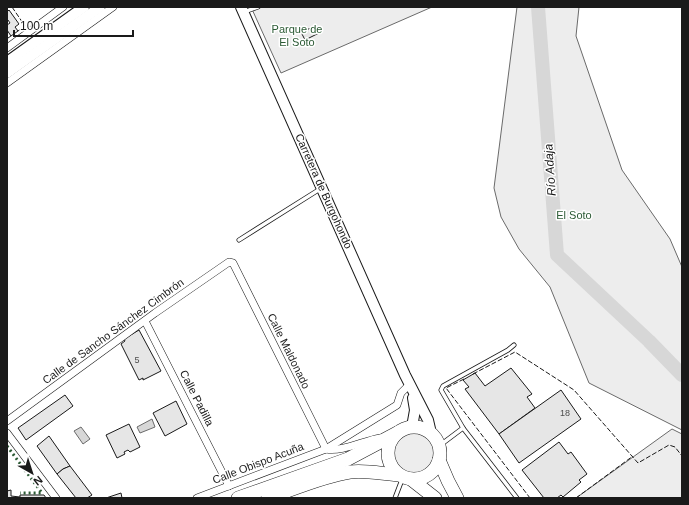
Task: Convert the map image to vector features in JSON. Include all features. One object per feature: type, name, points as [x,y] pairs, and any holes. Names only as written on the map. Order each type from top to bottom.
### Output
[{"type":"highway","points":[[238,498],[348,459],[404,429],[419,427],[431,433],[436,438],[439,446],[440,453],[436,468],[429,475],[421,479],[376,472],[351,472],[319,480],[268,498]]},
{"type":"highway","points":[[394,434],[389,444],[388,453],[389,462],[393,469],[435,498]]},
{"type":"highway","points":[[439,460],[448,481],[458,498]]},
{"type":"main road","points":[[7,62],[84,7]]},
{"type":"main road","points":[[7,73],[100,7]]},
{"type":"main road","name":"Carretera de Burgohondo","points":[[243,10],[405,375],[428,420],[431,433]]},
{"type":"main road","name":"Carretera de Burgohondo","points":[[405,375],[415,410],[412,427]]},
{"type":"street","points":[[7,48],[63,7]]},
{"type":"street","points":[[7,83],[113,7]]},
{"type":"street","name":"Calle de Sancho Sánchez Cimbrón","points":[[7,422],[145,321],[229,262],[233,263]]},
{"type":"street","name":"Calle Maldonado","points":[[233,263],[326,449]]},
{"type":"street","name":"Calle Padilla","points":[[145,321],[229,486]]},
{"type":"street","name":"Calle Obispo Acuña","points":[[197,498],[326,449],[398,405],[401,393],[408,386]]},
{"type":"street","points":[[7,433],[56,498]]},
{"type":"street","name":"Calle Obispo Acuña","points":[[326,449],[334,450],[394,434]]},
{"type":"lane","points":[[243,10],[258,7]]},
{"type":"lane","points":[[239,240],[322,187]]},
{"type":"lane","points":[[514,345],[508,350],[443,386],[441,390],[463,428],[517,498]]},
{"type":"lane","points":[[439,446],[463,428]]},
{"type":"lane","points":[[395,498],[405,477]]},
{"type":"green space","name":"Parque de El Soto","points":[[251,7],[432,7],[281,73]]},
{"type":"green space","name":"El Soto","points":[[517,7],[579,7],[576,36],[622,170],[670,239],[682,267],[682,430],[589,383],[550,287],[519,249],[501,217],[494,188]]},
{"type":"green space","points":[[672,429],[682,434],[682,498],[576,498]]},
{"type":"green space","points":[[410,433],[418,433],[425,436],[431,442],[434,453],[431,464],[425,470],[418,473],[410,473],[403,470],[397,464],[394,457],[394,449],[397,442],[403,436]]},
{"type":"shaded area","points":[[152,419],[155,427],[140,433],[137,427]]},
{"type":"shaded area","points":[[81,427],[90,439],[83,444],[74,431]]},
{"type":"building","points":[[9,10],[19,24],[15,27],[18,31],[11,36],[7,30],[7,25],[10,23],[8,20],[7,21],[7,12]]},
{"type":"building","points":[[316,26],[319,33],[305,40],[301,32]]},
{"type":"building","points":[[139,330],[161,371],[143,380],[143,378],[139,380],[121,344],[125,341],[124,339]]},
{"type":"building","points":[[511,368],[532,394],[527,397],[535,408],[499,434],[465,389],[469,387],[463,380],[475,373],[485,386]]},
{"type":"building","points":[[561,390],[581,419],[519,463],[499,434]]},
{"type":"building","points":[[65,395],[73,406],[26,440],[18,428]]},
{"type":"building","points":[[176,401],[187,424],[165,436],[153,413]]},
{"type":"building","points":[[129,424],[140,447],[130,452],[128,450],[124,452],[125,454],[117,458],[106,435]]},
{"type":"building","points":[[49,436],[70,466],[57,474],[37,446]]},
{"type":"building","points":[[559,442],[568,454],[571,452],[587,474],[579,480],[581,482],[563,497],[561,495],[557,498],[544,498],[522,470]]},
{"type":"building","points":[[70,466],[92,495],[87,498],[76,498],[57,474]]},
{"type":"building","points":[[11,490],[11,496],[20,497],[20,495],[44,495],[46,498],[7,498],[7,491]]},
{"type":"building","points":[[121,493],[122,498],[106,498]]},
{"type":"waterway","name":"Río Adaja","points":[[538,7],[557,255],[649,341],[682,375]]},
{"type":"hedge","points":[[7,446],[42,493],[20,493]]},
{"type":"fence","points":[[12,7],[25,26],[18,31]]},
{"type":"fence","points":[[7,37],[8,38],[11,36]]},
{"type":"fence","points":[[473,374],[515,352],[574,390],[638,463],[669,445],[675,447],[682,456]]},
{"type":"fence","points":[[464,379],[446,388],[530,498]]},
{"type":"fence","points":[[576,498],[633,456]]}]
